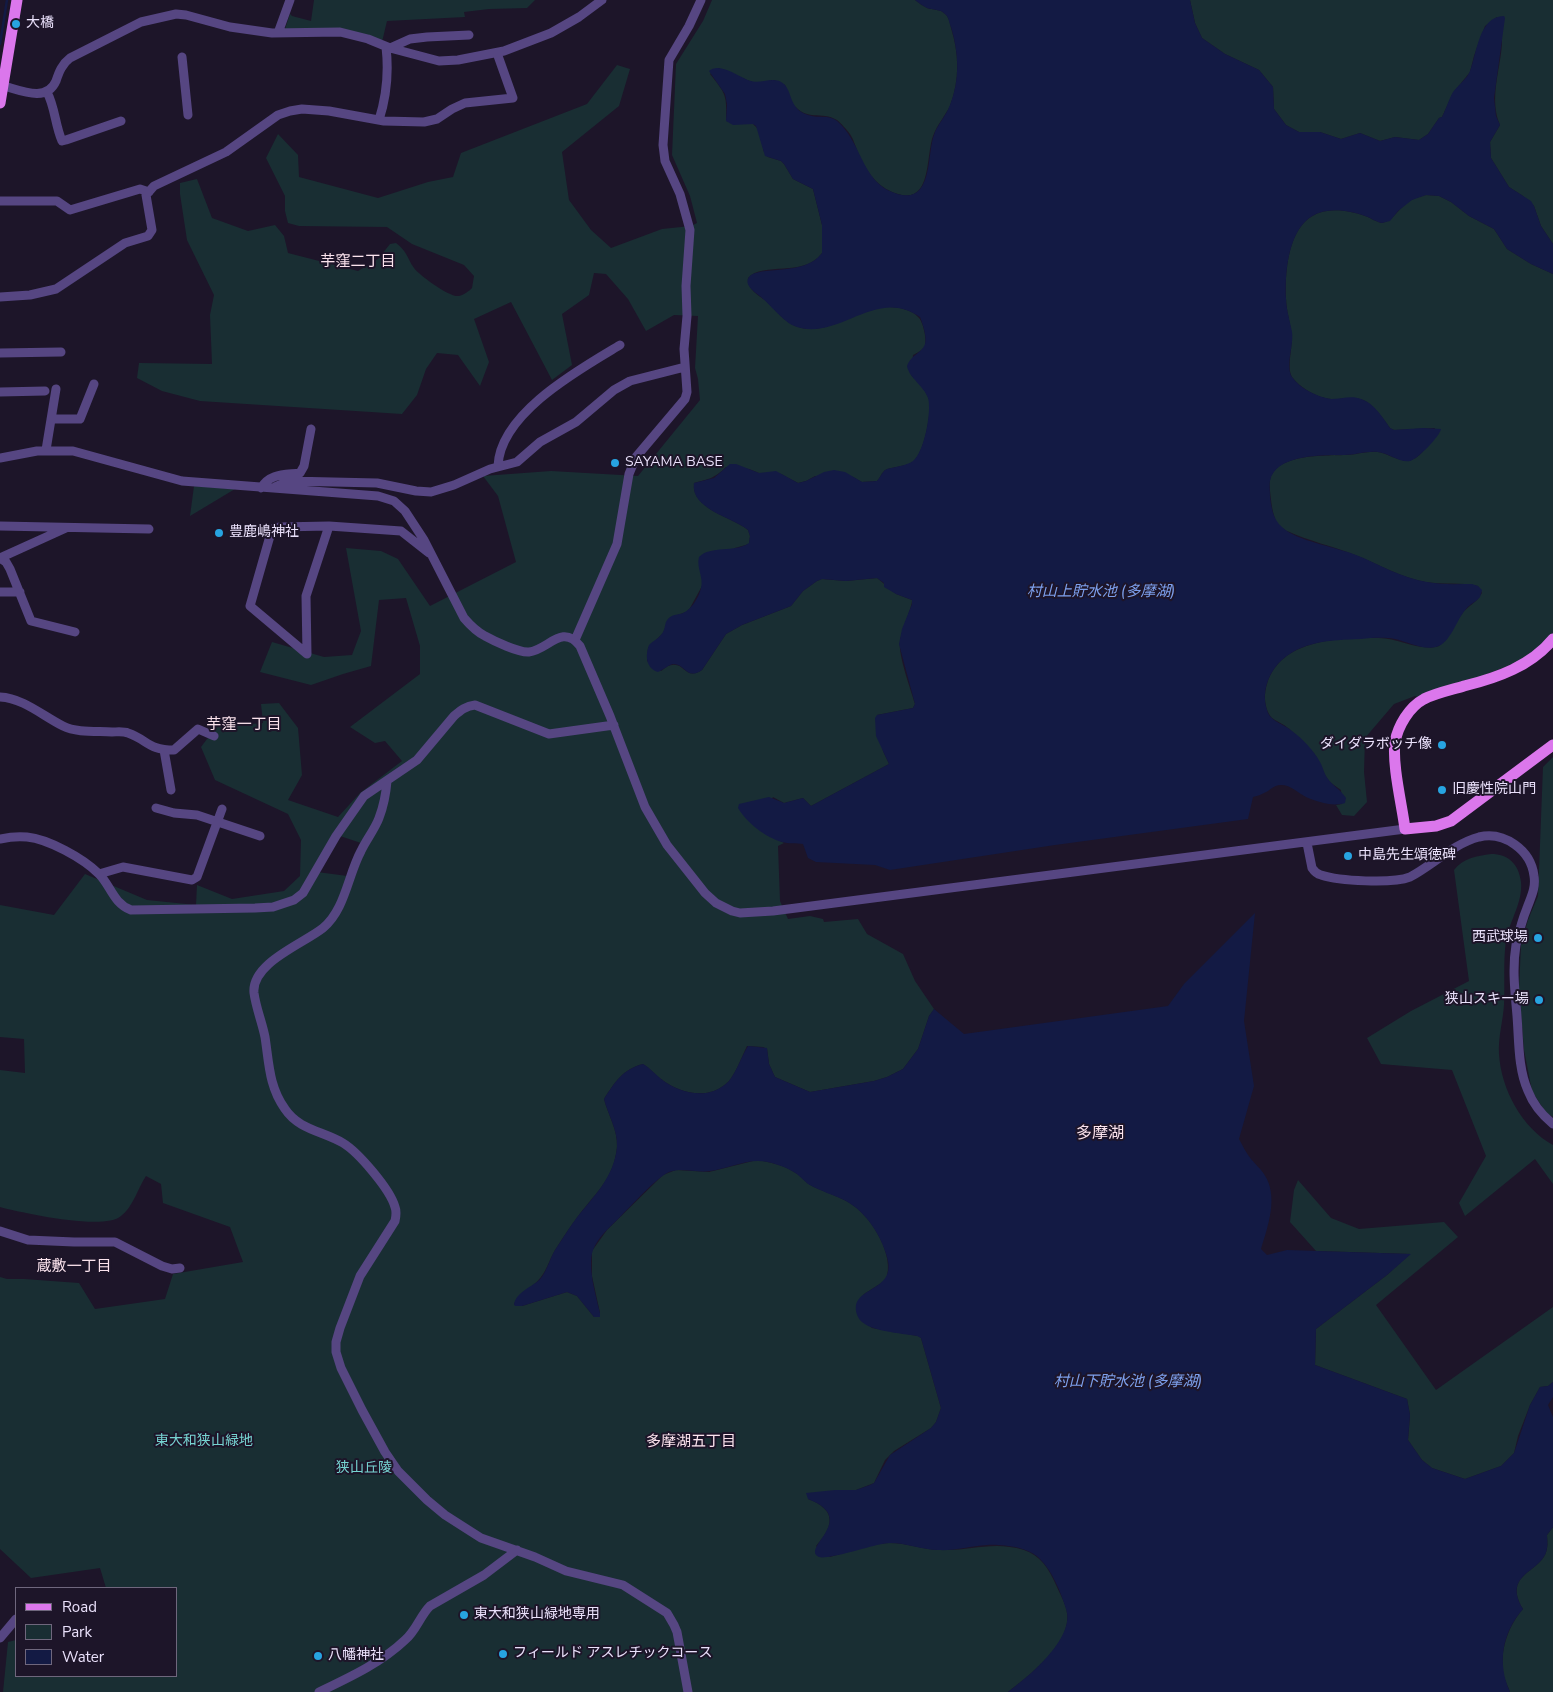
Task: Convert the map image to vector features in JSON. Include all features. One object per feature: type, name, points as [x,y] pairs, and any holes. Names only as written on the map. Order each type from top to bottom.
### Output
[{"type":"main road","points":[[0,103],[1,86],[17,0]]},
{"type":"main road","points":[[1553,639],[1536,655],[1519,667],[1423,700],[1406,715],[1398,733],[1395,753],[1405,829],[1427,828],[1443,824],[1459,816],[1553,745]]},
{"type":"street","points":[[278,33],[290,0]]},
{"type":"street","points":[[1,86],[35,94],[47,92],[54,85],[62,66],[70,58],[141,22],[176,14],[230,27],[278,33],[340,32],[440,61],[458,60],[497,53],[560,28],[586,13],[602,0]]},
{"type":"street","points":[[575,640],[617,544],[628,474],[636,457],[684,399],[687,392],[685,368],[686,277],[690,230],[680,194],[666,160],[663,144],[669,60],[689,26],[701,0]]},
{"type":"street","points":[[388,47],[410,39],[469,35]]},
{"type":"street","points":[[379,120],[388,81],[388,47]]},
{"type":"street","points":[[0,297],[30,295],[56,289],[125,243],[148,236],[152,230],[146,195],[154,186],[226,152],[278,115],[302,109],[329,111],[406,123],[424,122],[437,119],[465,103],[513,98],[497,53]]},
{"type":"street","points":[[182,57],[188,116]]},
{"type":"street","points":[[47,92],[56,128],[62,140],[121,121]]},
{"type":"street","points":[[0,201],[58,201],[70,210],[140,189],[149,192]]},
{"type":"street","points":[[498,466],[500,452],[514,426],[546,392],[620,345]]},
{"type":"street","points":[[0,353],[61,352]]},
{"type":"street","points":[[273,488],[289,481],[319,481],[377,483],[431,492],[454,485],[490,468],[517,462],[540,442],[576,422],[614,390],[639,378],[685,368]]},
{"type":"street","points":[[51,419],[80,419],[94,384]]},
{"type":"street","points":[[46,450],[56,389]]},
{"type":"street","points":[[0,392],[45,391]]},
{"type":"street","points":[[261,488],[265,481],[272,477],[300,473],[304,466],[311,429]]},
{"type":"street","points":[[0,458],[46,450],[79,452],[182,481],[388,498],[400,505],[424,540],[464,618],[484,636],[527,653],[559,637],[575,640],[580,646],[614,726],[645,807],[667,845],[710,898],[724,907],[740,913],[772,911],[1405,829]]},
{"type":"street","points":[[0,526],[149,529]]},
{"type":"street","points":[[329,526],[306,596],[307,654],[250,606],[272,529],[279,527],[329,526],[401,530],[431,555]]},
{"type":"street","points":[[0,558],[69,527]]},
{"type":"street","points":[[0,558],[6,562],[10,569],[31,621],[75,632]]},
{"type":"street","points":[[0,592],[20,592]]},
{"type":"street","points":[[0,697],[8,697],[28,706],[64,727],[78,730],[127,732],[151,747],[164,750],[174,750],[198,729],[214,736]]},
{"type":"street","points":[[0,840],[18,836],[41,840],[71,854],[99,874],[120,905],[131,910],[255,908],[289,903],[303,893],[336,836],[364,796],[417,760],[454,716],[468,706],[475,706],[548,734],[614,726]]},
{"type":"street","points":[[164,750],[171,790]]},
{"type":"street","points":[[387,781],[385,801],[378,821],[360,851],[332,918],[324,927],[266,967],[255,982],[254,992],[265,1037],[270,1076],[278,1097],[286,1110],[303,1125],[334,1138],[352,1149],[370,1169],[395,1206],[394,1221],[360,1276],[340,1328],[336,1342],[336,1352],[340,1368],[385,1452],[398,1471],[411,1486],[445,1515],[482,1538],[517,1550],[566,1571],[623,1585],[662,1609],[674,1625],[688,1692]]},
{"type":"street","points":[[156,808],[174,813],[196,815],[260,836]]},
{"type":"street","points":[[99,874],[123,867],[192,880],[197,877],[222,809]]},
{"type":"street","points":[[1307,843],[1312,868],[1318,874],[1374,882],[1403,880],[1419,872],[1462,844],[1479,837],[1492,836],[1502,838],[1515,844],[1522,850],[1531,866],[1535,883],[1520,930],[1514,965],[1521,1062],[1526,1086],[1531,1097],[1539,1110],[1553,1124]]},
{"type":"street","points":[[0,1231],[28,1240],[115,1242],[162,1266],[172,1269],[180,1268]]},
{"type":"street","points":[[318,1692],[353,1675],[406,1640],[430,1606],[484,1575],[517,1550]]},
{"type":"street","points":[[0,1638],[15,1621]]},
{"type":"green space","points":[[314,0],[535,0],[527,8],[464,12],[465,17],[387,21],[382,42],[357,33],[285,29],[290,14],[311,21]]},
{"type":"green space","name":"狭山丘陵","points":[[712,0],[915,0],[927,8],[941,11],[946,15],[954,37],[957,57],[956,86],[950,106],[933,136],[925,179],[914,194],[904,195],[890,191],[880,185],[864,166],[849,132],[837,120],[831,117],[809,115],[798,109],[792,103],[785,85],[774,80],[758,83],[752,82],[718,68],[710,74],[726,100],[726,121],[753,124],[758,129],[764,152],[768,157],[781,161],[793,179],[813,189],[822,225],[822,253],[814,261],[805,265],[763,270],[755,273],[748,278],[751,289],[787,322],[804,328],[816,329],[829,326],[865,311],[878,308],[890,307],[909,311],[920,319],[925,335],[925,346],[913,355],[911,375],[927,395],[930,405],[924,442],[917,458],[910,464],[886,470],[877,481],[862,482],[851,476],[815,476],[798,483],[779,473],[759,473],[749,469],[726,467],[712,478],[694,483],[695,492],[706,506],[748,530],[750,536],[749,544],[735,548],[702,586],[686,612],[669,618],[663,633],[648,648],[647,661],[661,671],[669,666],[676,665],[689,672],[697,673],[702,670],[726,634],[742,625],[791,606],[803,591],[822,579],[846,581],[877,578],[896,594],[912,600],[901,637],[900,648],[915,704],[913,708],[877,715],[883,751],[889,764],[811,806],[803,798],[784,803],[773,797],[757,828],[784,843],[778,846],[780,901],[788,919],[810,916],[823,919],[824,922],[858,919],[867,934],[903,954],[915,981],[934,1009],[929,1016],[918,1049],[903,1069],[874,1081],[810,1092],[775,1077],[769,1064],[767,1049],[747,1046],[737,1069],[729,1081],[713,1091],[704,1093],[695,1093],[677,1088],[661,1079],[643,1064],[630,1069],[616,1082],[604,1099],[617,1141],[612,1169],[602,1186],[566,1233],[541,1277],[514,1304],[522,1306],[567,1292],[577,1296],[594,1317],[600,1313],[592,1276],[592,1251],[607,1230],[663,1175],[676,1170],[709,1172],[757,1160],[762,1161],[788,1169],[812,1186],[854,1206],[875,1229],[885,1250],[888,1271],[886,1280],[864,1294],[857,1304],[858,1316],[872,1328],[921,1338],[941,1408],[936,1422],[931,1428],[894,1451],[885,1460],[874,1483],[856,1490],[847,1490],[808,1499],[824,1508],[830,1519],[826,1532],[816,1546],[830,1557],[882,1543],[903,1544],[938,1550],[1003,1546],[1024,1550],[1040,1559],[1044,1564],[1063,1599],[1067,1613],[1067,1624],[1063,1635],[1056,1647],[1037,1668],[1008,1692],[3,1692],[8,1642],[15,1640],[15,1677],[178,1677],[178,1587],[106,1587],[100,1568],[31,1578],[0,1549],[0,1277],[79,1283],[95,1309],[165,1299],[173,1274],[243,1262],[230,1227],[163,1203],[161,1184],[146,1176],[129,1208],[121,1216],[112,1220],[98,1222],[63,1219],[0,1207],[0,1070],[25,1073],[24,1039],[0,1037],[0,905],[54,915],[85,874],[147,900],[196,905],[197,885],[232,899],[284,891],[300,876],[301,840],[288,814],[215,780],[201,747],[216,727],[263,723],[261,704],[279,703],[298,728],[302,775],[288,800],[338,817],[360,793],[402,761],[385,741],[375,743],[350,727],[420,674],[420,646],[406,598],[379,600],[371,666],[311,685],[260,672],[272,642],[324,657],[352,655],[361,631],[346,548],[381,551],[398,559],[430,606],[516,562],[498,496],[483,476],[551,471],[638,476],[700,400],[695,368],[698,316],[674,315],[646,331],[628,299],[606,274],[594,273],[589,295],[562,314],[572,365],[552,380],[511,302],[474,319],[489,362],[480,386],[458,355],[437,353],[426,369],[417,395],[402,414],[200,401],[162,391],[137,378],[139,363],[212,364],[210,315],[214,295],[187,240],[180,183],[197,179],[212,218],[248,231],[275,225],[284,236],[288,253],[358,271],[378,259],[390,244],[396,243],[422,276],[442,290],[459,296],[472,288],[474,276],[464,265],[412,244],[387,227],[299,226],[288,223],[285,211],[285,196],[266,158],[278,134],[298,155],[299,177],[378,198],[428,182],[453,177],[461,153],[587,104],[617,65],[630,69],[619,106],[562,152],[569,200],[591,230],[611,248],[662,229],[691,226],[697,223],[690,196],[672,155],[676,64],[703,21]],"holes":[[[337,835],[367,845],[355,877],[317,872]]]},
{"type":"green space","points":[[1190,0],[1553,0],[1553,244],[1541,226],[1534,206],[1509,187],[1491,158],[1490,142],[1500,125],[1495,105],[1502,44],[1497,17],[1485,26],[1470,72],[1453,93],[1442,117],[1439,118],[1428,134],[1419,140],[1395,137],[1380,141],[1360,133],[1341,139],[1320,132],[1299,132],[1286,125],[1274,109],[1273,87],[1259,70],[1225,54],[1202,38],[1195,23]]},
{"type":"green space","points":[[1426,195],[1439,196],[1451,202],[1469,216],[1494,229],[1507,249],[1531,264],[1553,274],[1553,639],[1536,655],[1423,699],[1415,696],[1394,704],[1365,738],[1364,772],[1367,802],[1354,816],[1342,815],[1336,805],[1342,804],[1341,790],[1329,781],[1312,751],[1284,725],[1272,718],[1267,710],[1265,691],[1274,669],[1285,657],[1298,649],[1330,640],[1379,638],[1416,646],[1439,646],[1464,611],[1482,593],[1478,586],[1432,583],[1407,577],[1355,555],[1287,531],[1276,521],[1272,506],[1270,480],[1274,471],[1281,465],[1291,460],[1314,456],[1374,452],[1407,461],[1420,455],[1429,442],[1435,428],[1394,430],[1390,428],[1371,405],[1362,400],[1321,397],[1304,389],[1295,381],[1290,372],[1292,337],[1286,298],[1287,272],[1292,245],[1297,233],[1304,222],[1314,215],[1332,210],[1351,212],[1382,223],[1389,220],[1409,201]]},
{"type":"green space","points":[[194,486],[235,489],[190,516]]},
{"type":"green space","name":"西武球場","points":[[1553,757],[1553,1117],[1546,1113],[1532,1091],[1524,1050],[1519,989],[1521,945],[1528,920],[1538,896],[1543,767]]},
{"type":"green space","points":[[1491,854],[1503,856],[1512,861],[1518,870],[1521,882],[1520,897],[1505,948],[1504,1005],[1499,1048],[1501,1067],[1509,1094],[1523,1118],[1542,1138],[1553,1145],[1553,1184],[1535,1159],[1465,1216],[1459,1203],[1486,1156],[1452,1070],[1381,1064],[1367,1038],[1411,1011],[1469,981],[1454,870],[1466,860]]},
{"type":"green space","points":[[1298,1180],[1331,1218],[1359,1229],[1444,1222],[1458,1237],[1376,1305],[1436,1390],[1553,1307],[1553,1382],[1548,1386],[1540,1387],[1530,1405],[1518,1436],[1514,1453],[1501,1466],[1465,1479],[1432,1468],[1422,1460],[1408,1440],[1410,1415],[1407,1399],[1315,1365],[1316,1329],[1387,1275],[1410,1254],[1316,1251],[1290,1222],[1294,1190]]},
{"type":"green space","points":[[1553,1527],[1553,1692],[1510,1692],[1504,1678],[1502,1664],[1504,1647],[1509,1631],[1523,1609],[1518,1597],[1517,1587],[1520,1580],[1544,1556],[1547,1546],[1547,1535]]},
{"type":"water","name":"村山上貯水池 (多摩湖)","points":[[915,0],[1190,0],[1195,23],[1202,38],[1225,54],[1259,70],[1273,87],[1274,109],[1286,125],[1299,132],[1320,132],[1341,139],[1360,133],[1380,141],[1395,137],[1419,140],[1428,134],[1439,118],[1442,117],[1453,92],[1469,74],[1484,29],[1489,22],[1504,16],[1494,98],[1496,116],[1500,125],[1490,142],[1491,158],[1509,187],[1531,201],[1534,206],[1541,226],[1553,244],[1553,274],[1531,264],[1507,249],[1494,229],[1469,216],[1451,202],[1439,196],[1426,195],[1412,200],[1398,211],[1390,221],[1382,223],[1351,212],[1332,210],[1314,215],[1304,222],[1297,233],[1289,259],[1286,302],[1292,337],[1289,367],[1295,381],[1310,392],[1326,398],[1354,397],[1366,401],[1374,407],[1390,428],[1394,430],[1441,429],[1428,447],[1410,461],[1402,461],[1382,453],[1373,452],[1313,456],[1290,461],[1281,466],[1274,472],[1270,483],[1271,504],[1276,521],[1288,532],[1297,536],[1348,552],[1408,577],[1438,584],[1472,584],[1482,590],[1480,597],[1462,614],[1446,641],[1436,647],[1420,647],[1387,638],[1325,642],[1302,647],[1282,660],[1274,669],[1268,679],[1265,690],[1265,702],[1268,713],[1275,721],[1296,734],[1311,749],[1320,762],[1325,775],[1346,798],[1345,803],[1330,804],[1320,802],[1306,797],[1288,786],[1278,785],[1263,794],[1253,797],[1248,819],[890,870],[875,865],[816,862],[808,858],[803,844],[782,842],[769,837],[757,829],[742,814],[738,808],[739,804],[769,797],[784,803],[803,798],[811,806],[889,764],[876,736],[875,718],[877,715],[913,708],[915,704],[899,644],[912,600],[884,587],[884,583],[877,578],[846,581],[822,579],[803,591],[791,606],[742,625],[726,634],[702,670],[697,673],[689,673],[677,664],[669,665],[658,672],[649,665],[647,653],[649,645],[662,634],[667,620],[686,611],[692,606],[699,595],[702,584],[698,565],[699,557],[710,551],[737,548],[749,543],[750,536],[748,530],[705,506],[698,499],[694,483],[714,478],[730,464],[736,464],[759,473],[776,471],[798,483],[824,472],[834,470],[845,472],[862,482],[877,481],[886,470],[906,465],[913,461],[921,450],[928,422],[928,398],[907,366],[910,360],[925,345],[925,333],[920,317],[903,309],[887,308],[871,311],[824,328],[808,329],[789,323],[749,286],[749,277],[754,274],[794,268],[814,260],[822,253],[822,225],[813,189],[793,179],[781,161],[765,156],[756,126],[753,124],[733,125],[726,121],[727,104],[725,94],[709,71],[714,68],[724,69],[755,82],[780,81],[787,88],[794,105],[802,112],[812,116],[834,119],[846,130],[864,164],[878,183],[902,195],[912,195],[924,183],[934,135],[948,109],[956,86],[957,76],[954,37],[947,17],[943,12],[927,8]]},
{"type":"water","name":"村山下貯水池 (多摩湖)","points":[[1255,913],[1244,1021],[1254,1086],[1239,1139],[1249,1157],[1264,1174],[1271,1192],[1271,1211],[1261,1249],[1267,1255],[1287,1250],[1411,1254],[1387,1275],[1316,1329],[1315,1365],[1407,1399],[1410,1415],[1408,1440],[1422,1460],[1432,1468],[1465,1479],[1501,1466],[1514,1453],[1530,1405],[1540,1387],[1548,1386],[1553,1382],[1553,1397],[1548,1405],[1553,1417],[1553,1527],[1547,1535],[1547,1546],[1544,1556],[1520,1580],[1517,1587],[1518,1597],[1523,1609],[1510,1628],[1506,1638],[1503,1659],[1506,1681],[1510,1692],[1008,1692],[1027,1677],[1048,1656],[1064,1632],[1067,1620],[1066,1609],[1056,1583],[1045,1564],[1035,1555],[1015,1547],[1000,1545],[931,1550],[889,1543],[831,1557],[819,1557],[815,1553],[829,1524],[829,1515],[823,1507],[808,1499],[806,1493],[856,1490],[874,1483],[890,1455],[931,1428],[936,1422],[941,1408],[921,1338],[876,1329],[862,1322],[858,1317],[856,1307],[859,1299],[885,1278],[888,1269],[887,1257],[872,1225],[860,1211],[846,1201],[817,1189],[797,1174],[783,1167],[768,1162],[752,1161],[710,1171],[684,1170],[669,1172],[664,1175],[604,1232],[593,1250],[591,1264],[600,1317],[594,1317],[577,1296],[567,1292],[522,1306],[515,1306],[514,1304],[518,1296],[541,1278],[570,1228],[608,1176],[615,1157],[617,1141],[604,1099],[616,1082],[630,1069],[643,1064],[661,1079],[677,1088],[695,1093],[704,1093],[713,1091],[729,1081],[748,1046],[767,1048],[769,1064],[775,1077],[810,1092],[874,1081],[903,1069],[918,1049],[929,1016],[934,1009],[964,1034],[1168,1006],[1184,984]]},
{"type":"waterway","points":[[0,44],[7,0]]},
{"type":"place","name":"大橋","points":[[16,24]]},
{"type":"place","name":"SAYAMA BASE","points":[[615,463]]},
{"type":"place","name":"豊鹿嶋神社","points":[[219,533]]},
{"type":"place","name":"ダイダラボッチ像","points":[[1442,745]]},
{"type":"place","name":"旧慶性院山門","points":[[1442,790]]},
{"type":"place","name":"中島先生頌徳碑","points":[[1348,856]]},
{"type":"place","name":"西武球場","points":[[1538,938]]},
{"type":"place","name":"狭山スキー場","points":[[1539,1000]]},
{"type":"place","name":"東大和狭山緑地専用","points":[[464,1615]]},
{"type":"place","name":"フィールド アスレチックコース","points":[[503,1654]]},
{"type":"place","name":"八幡神社","points":[[318,1656]]},
{"type":"district","name":"芋窪二丁目","points":[[358,262]]},
{"type":"district","name":"芋窪一丁目","points":[[244,725]]},
{"type":"district","name":"多摩湖","points":[[1100,1134]]},
{"type":"district","name":"蔵敷一丁目","points":[[74,1267]]},
{"type":"district","name":"多摩湖五丁目","points":[[691,1442]]},
{"type":"park label","name":"東大和狭山緑地","points":[[204,1442]]}]
